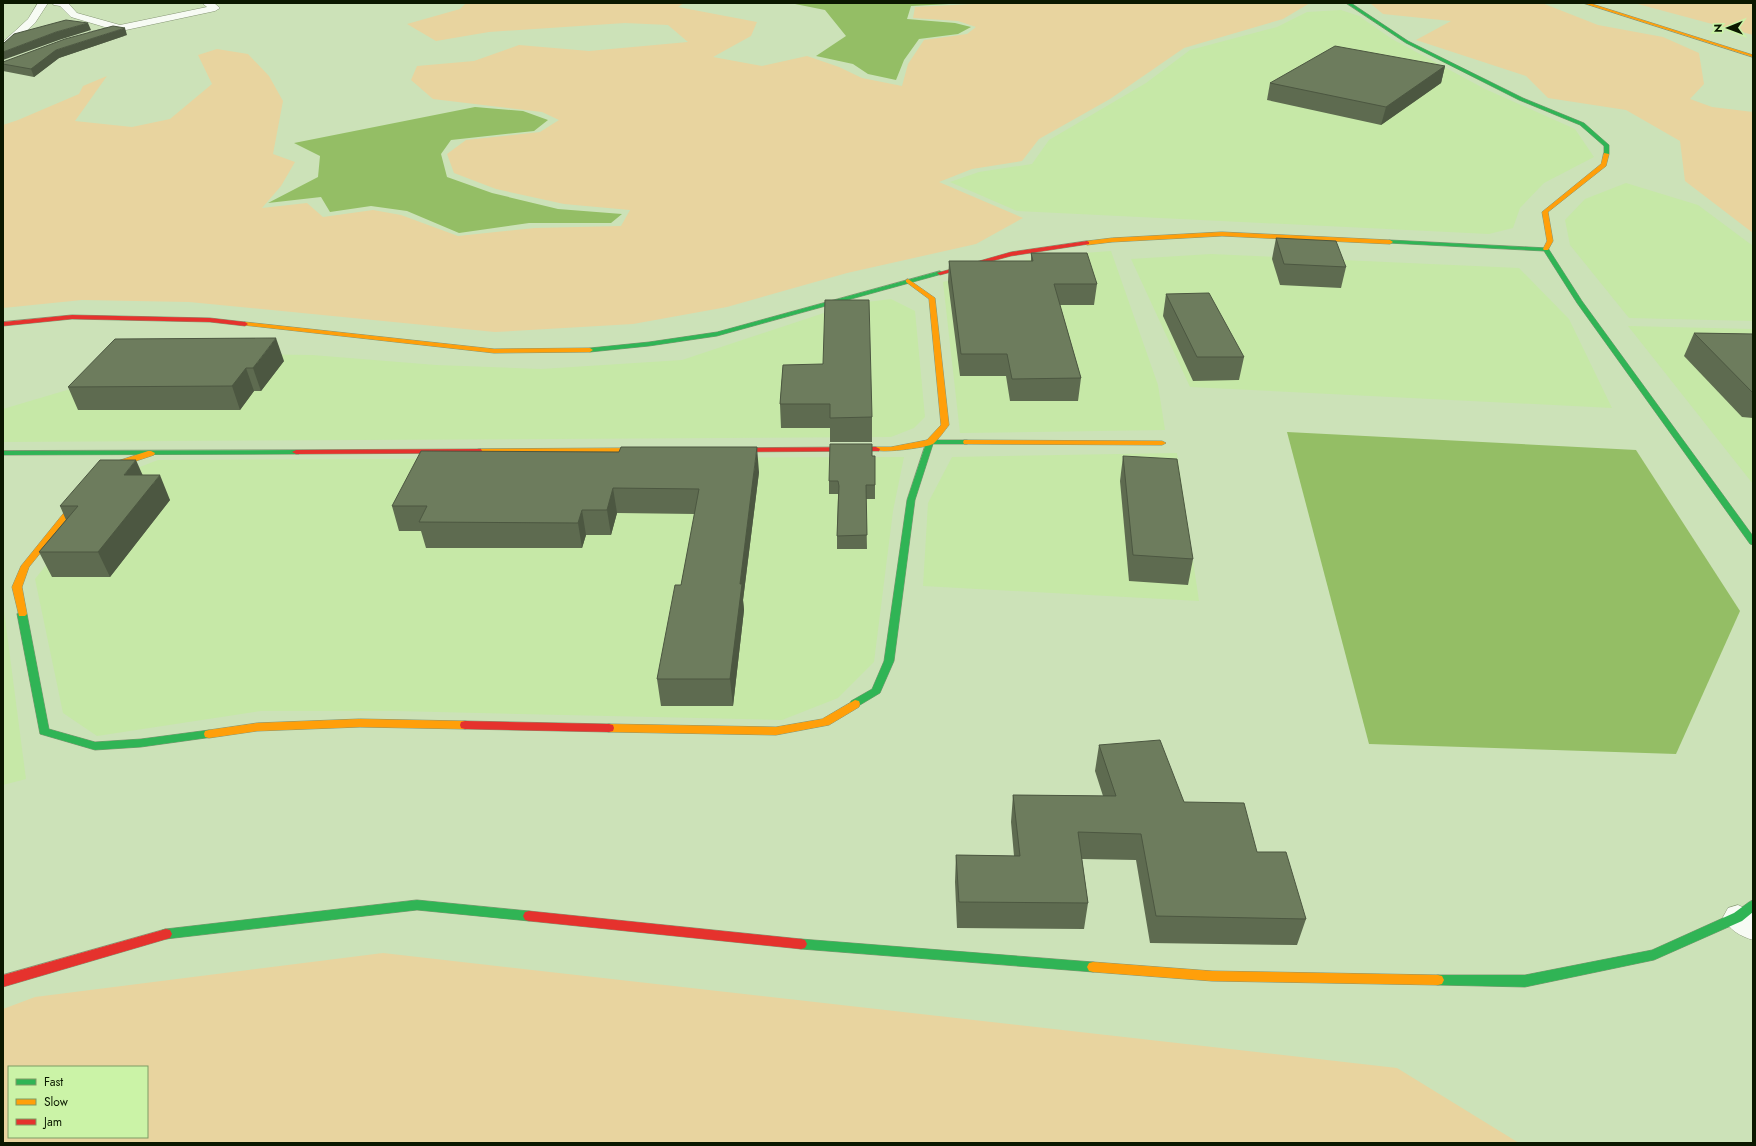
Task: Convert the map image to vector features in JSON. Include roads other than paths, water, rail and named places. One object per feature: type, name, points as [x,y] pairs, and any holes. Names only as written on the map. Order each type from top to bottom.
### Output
[{"type":"street","points":[[3,48],[32,22],[43,3]]},
{"type":"street","points":[[57,3],[63,3],[74,14],[120,28]]},
{"type":"street","points":[[84,37],[216,8],[206,3]]},
{"type":"street","points":[[1348,3],[1407,42],[1521,99],[1582,124],[1607,146],[1604,165],[1545,212],[1550,241],[1546,249]]},
{"type":"street","points":[[1584,3],[1753,56]]},
{"type":"street","points":[[3,324],[72,318],[210,320],[494,351],[576,351],[649,344],[717,334],[1011,254],[1112,240],[1222,234],[1546,249]]},
{"type":"street","points":[[1546,249],[1579,302],[1753,542]]},
{"type":"street","points":[[151,454],[115,465],[99,475],[25,566],[17,587],[44,731],[95,746],[141,743],[257,727],[360,723],[776,731],[825,722],[876,691],[889,660],[911,500],[930,442],[945,425],[932,298],[908,281]]},
{"type":"street","points":[[716,450],[891,449],[930,442],[1162,443]]},
{"type":"street","points":[[3,453],[151,454],[660,450]]},
{"type":"street","points":[[3,981],[169,933],[417,905],[802,944],[1212,976],[1525,981],[1654,955],[1748,917]]}]
